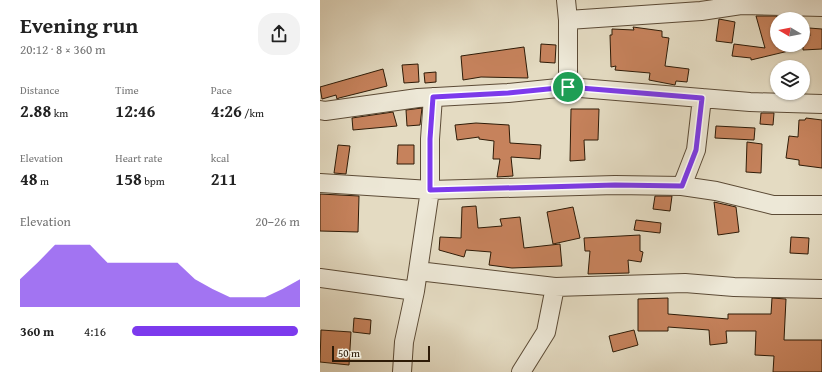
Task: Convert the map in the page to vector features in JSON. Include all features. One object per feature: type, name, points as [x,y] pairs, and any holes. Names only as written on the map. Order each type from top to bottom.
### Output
[{"type":"street","points":[[566,0],[568,20],[568,87]]},
{"type":"street","points":[[568,20],[701,11],[741,5],[822,7]]},
{"type":"street","points":[[320,110],[325,111],[433,97],[508,93],[568,87],[750,102],[822,104]]},
{"type":"street","points":[[402,372],[404,342],[415,291],[430,190],[430,139],[433,97]]},
{"type":"street","points":[[682,186],[696,150],[702,98]]},
{"type":"street","points":[[320,183],[430,190],[615,185],[682,186],[716,191],[772,205],[822,205]]},
{"type":"street","points":[[418,271],[555,287],[685,283],[734,287],[822,289]]},
{"type":"street","points":[[320,278],[415,291]]},
{"type":"street","points":[[521,372],[546,332],[555,287]]},
{"type":"building","points":[[756,16],[770,16],[770,52],[784,52],[751,60],[751,58],[732,56],[734,44],[765,48]]},
{"type":"building","points":[[719,19],[735,22],[732,43],[716,41]]},
{"type":"building","points":[[633,27],[662,31],[662,37],[669,38],[665,66],[689,69],[687,82],[676,81],[675,85],[649,80],[650,73],[615,70],[616,66],[611,67],[610,35],[612,35],[612,29],[634,30]]},
{"type":"building","points":[[810,28],[822,29],[822,49],[810,50]]},
{"type":"building","points":[[541,44],[556,45],[555,63],[540,62]]},
{"type":"building","points":[[524,47],[528,78],[481,77],[463,80],[461,56]]},
{"type":"building","points":[[418,64],[419,82],[404,83],[402,65]]},
{"type":"building","points":[[383,69],[387,86],[337,99],[336,95],[322,99],[320,87]]},
{"type":"building","points":[[436,72],[436,82],[425,83],[424,73]]},
{"type":"building","points":[[422,108],[420,125],[407,126],[406,110]]},
{"type":"building","points":[[571,109],[599,109],[598,140],[584,140],[585,160],[570,161]]},
{"type":"building","points":[[393,112],[397,126],[353,130],[352,118]]},
{"type":"building","points":[[761,113],[774,113],[773,125],[760,124]]},
{"type":"building","points":[[806,118],[822,120],[822,168],[799,165],[799,160],[786,158],[789,136],[798,137],[799,120],[805,120]]},
{"type":"building","points":[[476,123],[509,125],[510,143],[541,145],[540,159],[511,157],[513,176],[497,177],[500,159],[493,159],[494,141],[479,139],[479,137],[457,140],[455,125]]},
{"type":"building","points":[[716,126],[755,128],[754,140],[715,138]]},
{"type":"building","points":[[747,142],[762,144],[761,173],[746,172]]},
{"type":"building","points":[[338,145],[350,146],[346,174],[334,173]]},
{"type":"building","points":[[398,145],[414,145],[414,164],[397,164]]},
{"type":"building","points":[[320,194],[359,196],[358,232],[320,231]]},
{"type":"building","points":[[655,196],[672,196],[670,211],[653,209]]},
{"type":"building","points":[[714,202],[736,207],[739,232],[718,235]]},
{"type":"building","points":[[476,206],[478,228],[502,226],[500,219],[520,217],[524,248],[560,244],[562,266],[512,268],[489,265],[491,252],[466,250],[464,257],[439,250],[440,237],[461,238],[462,207]]},
{"type":"building","points":[[573,207],[580,238],[553,244],[547,212]]},
{"type":"building","points":[[636,220],[661,223],[660,233],[634,230]]},
{"type":"building","points":[[640,235],[640,251],[643,252],[641,262],[628,260],[629,273],[588,274],[590,251],[585,251],[584,238]]},
{"type":"building","points":[[791,237],[809,238],[808,254],[790,253]]},
{"type":"building","points":[[668,298],[668,314],[728,319],[728,314],[771,314],[772,298],[786,299],[784,340],[822,340],[822,372],[773,372],[774,356],[755,355],[756,331],[726,331],[727,343],[710,345],[709,330],[668,327],[668,331],[638,331],[638,299]]},
{"type":"building","points":[[354,318],[371,320],[370,334],[353,332]]},
{"type":"building","points":[[321,330],[351,332],[349,365],[320,362]]},
{"type":"building","points":[[634,330],[638,345],[613,352],[609,336]]},
{"type":"route","points":[[568,87],[702,98],[696,150],[682,186],[615,185],[430,190],[430,139],[433,97],[508,93],[568,87]]}]
